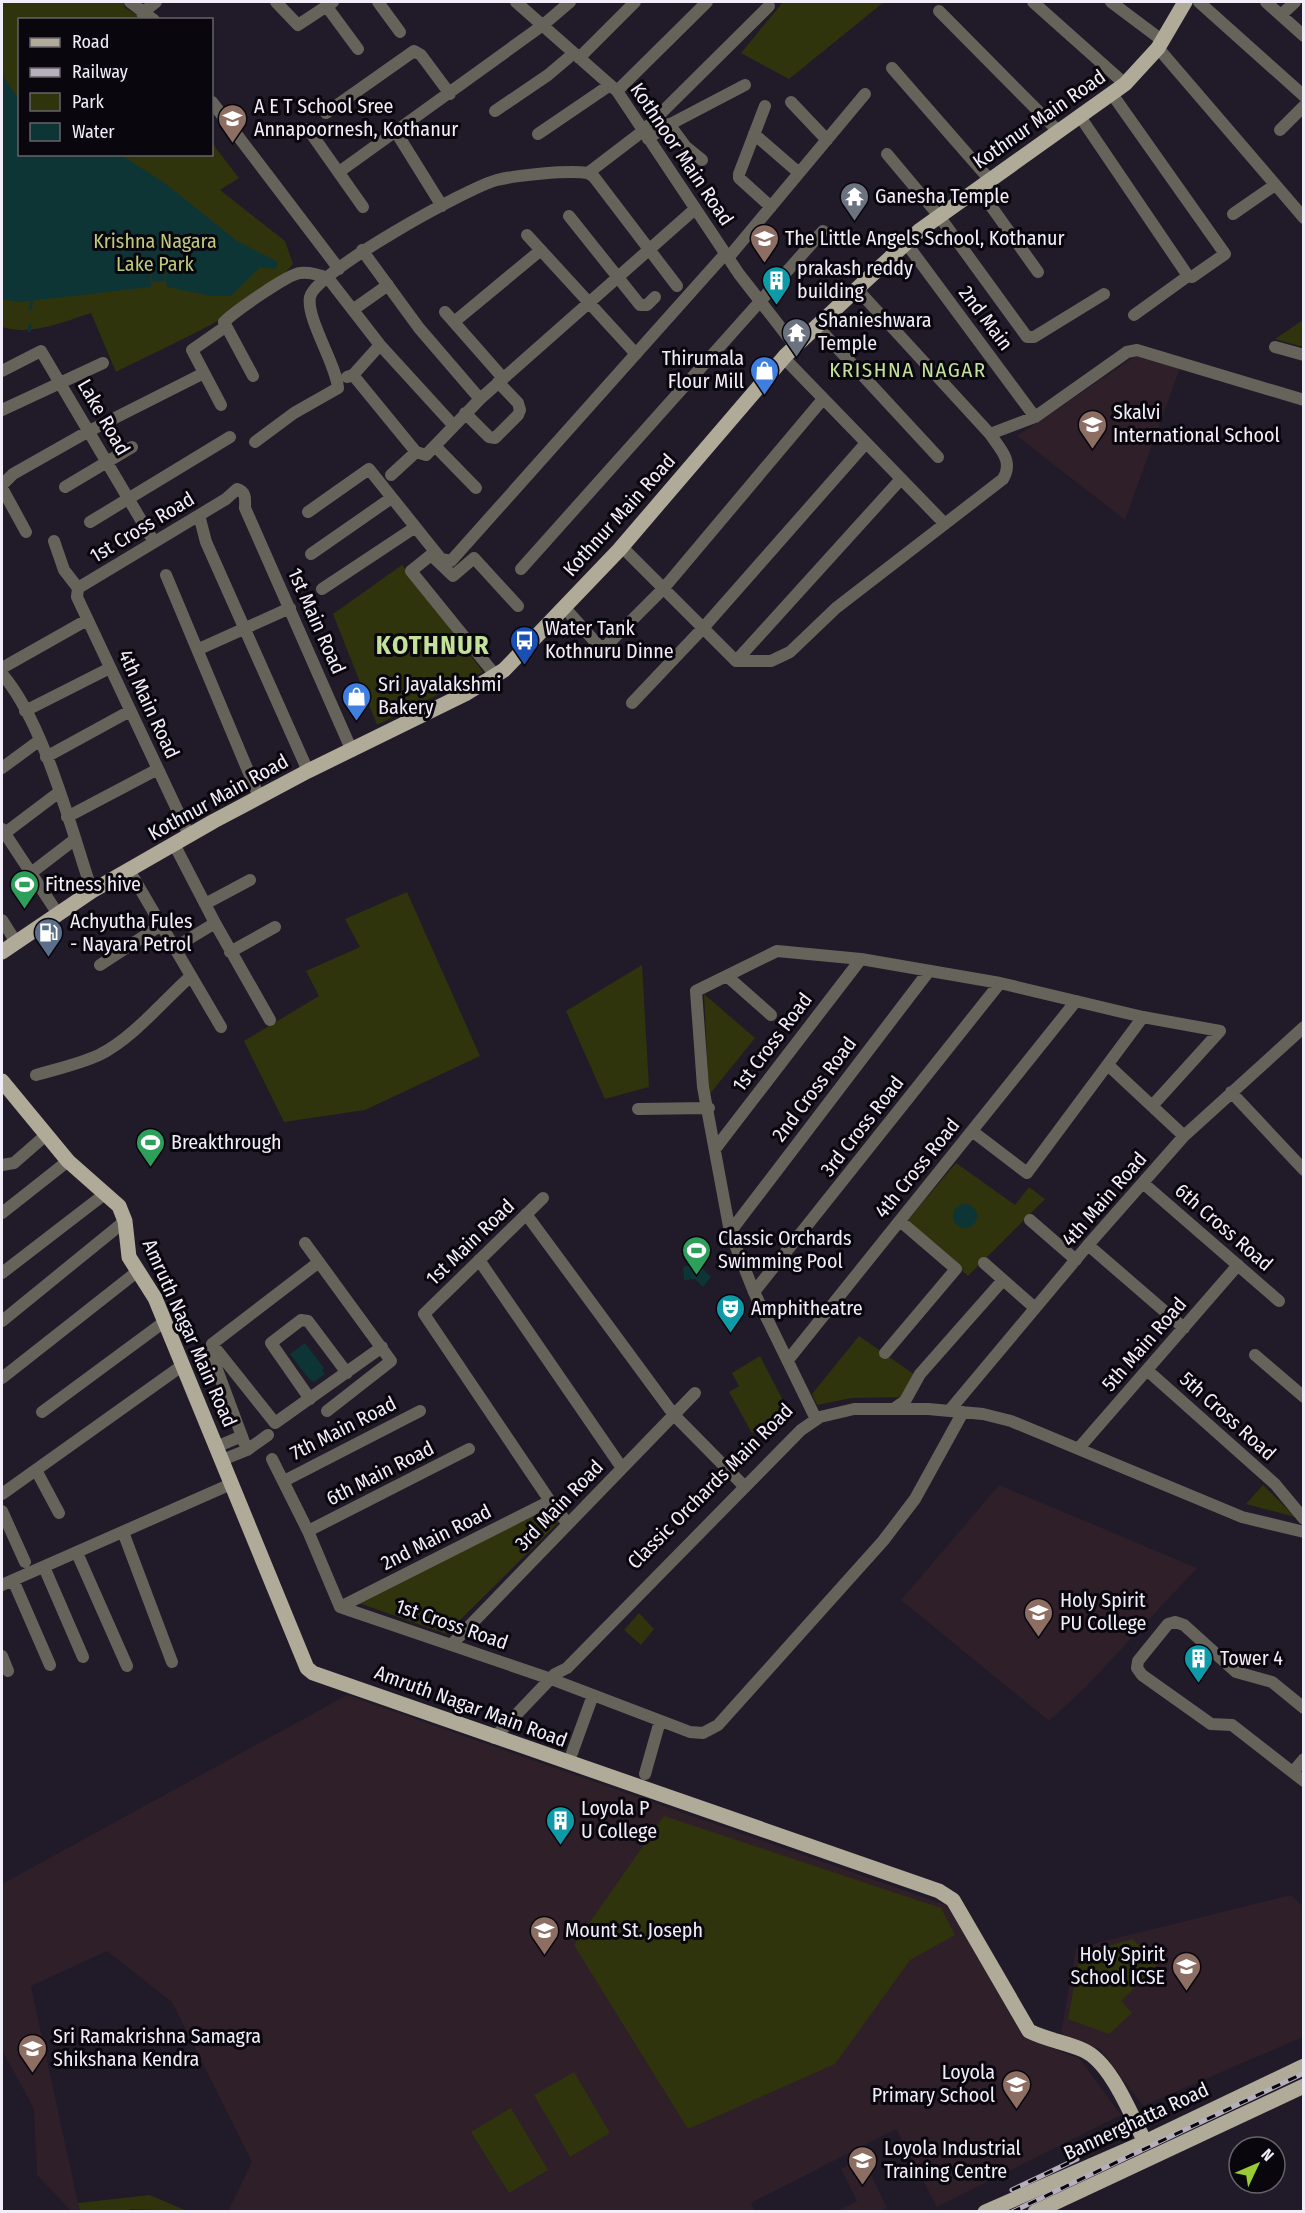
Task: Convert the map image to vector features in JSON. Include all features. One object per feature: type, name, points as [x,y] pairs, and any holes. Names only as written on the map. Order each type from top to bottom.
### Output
[{"type":"main road","name":"Kothnur Main Road","points":[[2,952],[92,891],[189,835],[308,771],[352,751],[496,676],[515,661],[622,547],[784,358],[816,325],[939,216],[1057,130],[1125,84],[1160,44],[1185,2]]},
{"type":"main road","name":"Amruth Nagar Main Road","points":[[2,1081],[68,1161],[119,1206],[125,1221],[126,1248],[155,1298],[307,1668],[314,1673],[494,1738],[939,1891],[953,1900],[1029,2031],[1045,2039],[1085,2050],[1102,2064],[1145,2142]]},
{"type":"main road","name":"Bannerghatta Road","points":[[985,2211],[1145,2142],[1304,2066]]},
{"type":"main road","name":"Bannerghatta Road","points":[[1035,2211],[1304,2086]]},
{"type":"street","points":[[130,2],[151,18]]},
{"type":"street","points":[[142,13],[156,2]]},
{"type":"street","points":[[276,2],[298,25],[330,4],[358,49]]},
{"type":"street","points":[[378,2],[400,32]]},
{"type":"street","name":"Kothnoor Main Road","points":[[516,2],[614,88],[727,256],[795,346]]},
{"type":"street","points":[[339,172],[450,94],[543,25],[570,2]]},
{"type":"street","points":[[495,111],[577,55],[635,2]]},
{"type":"street","points":[[538,134],[614,88],[707,2]]},
{"type":"street","points":[[1033,2],[1125,84]]},
{"type":"street","points":[[1111,2],[1160,44],[1304,218]]},
{"type":"street","points":[[1199,2],[1304,96]]},
{"type":"street","points":[[1266,2],[1304,36]]},
{"type":"street","points":[[1281,15],[1295,2]]},
{"type":"street","points":[[646,135],[769,6]]},
{"type":"street","points":[[939,11],[1057,130]]},
{"type":"street","points":[[326,113],[414,51],[421,55],[450,94]]},
{"type":"street","points":[[892,68],[984,184],[1038,272]]},
{"type":"street","points":[[255,442],[294,413],[338,388],[310,305],[314,289],[325,276],[339,269],[362,250],[442,206],[496,180],[588,173],[646,135],[745,85]]},
{"type":"street","points":[[308,512],[369,469],[390,499],[441,559],[451,561],[771,207],[865,94]]},
{"type":"street","points":[[1112,94],[1224,251],[1224,257],[1192,277],[1188,276],[1134,315]]},
{"type":"street","points":[[791,102],[827,140]]},
{"type":"street","points":[[213,103],[339,269]]},
{"type":"street","points":[[765,106],[740,169],[739,178],[771,207]]},
{"type":"street","points":[[1280,130],[1304,106]]},
{"type":"street","points":[[1079,115],[1188,276]]},
{"type":"street","points":[[669,124],[686,147],[702,160]]},
{"type":"street","points":[[308,129],[363,207]]},
{"type":"street","points":[[396,132],[442,206]]},
{"type":"street","points":[[754,134],[799,173]]},
{"type":"street","points":[[887,154],[939,216],[1027,338],[1034,337],[1104,294]]},
{"type":"street","points":[[588,173],[594,177],[677,286]]},
{"type":"street","points":[[1233,214],[1275,185]]},
{"type":"street","points":[[353,375],[416,452],[426,455],[480,399],[619,279],[695,209]]},
{"type":"street","points":[[569,216],[640,305],[647,305],[655,297]]},
{"type":"street","points":[[521,569],[823,231]]},
{"type":"street","points":[[527,235],[636,354]]},
{"type":"street","name":"2nd Main","points":[[906,243],[1035,417]]},
{"type":"street","points":[[362,250],[419,328],[480,399]]},
{"type":"street","points":[[465,413],[492,439],[503,431],[520,410],[518,403],[501,380],[450,317],[541,250]]},
{"type":"street","points":[[253,376],[225,327],[226,320],[241,307],[298,272],[325,276],[354,309],[380,345],[454,426]]},
{"type":"street","points":[[354,309],[388,285]]},
{"type":"street","points":[[622,547],[736,661],[771,661],[790,652],[836,608],[1003,479],[1008,470],[1007,460],[990,434],[856,288]]},
{"type":"street","points":[[816,325],[938,457]]},
{"type":"street","points":[[221,405],[192,350],[225,327]]},
{"type":"street","points":[[336,379],[353,375],[380,345]]},
{"type":"street","points":[[1275,347],[1304,355]]},
{"type":"street","points":[[990,434],[1035,417],[1126,352],[1137,350],[1304,400]]},
{"type":"street","name":"Lake Road","points":[[2,371],[42,351],[154,543]]},
{"type":"street","points":[[784,358],[945,524]]},
{"type":"street","points":[[2,410],[60,381],[103,363]]},
{"type":"street","points":[[26,532],[2,486],[21,469],[89,431],[204,373]]},
{"type":"street","points":[[564,607],[598,645],[605,647],[664,588],[823,399]]},
{"type":"street","points":[[90,522],[230,437]]},
{"type":"street","points":[[632,703],[704,627],[866,443]]},
{"type":"street","points":[[435,446],[476,488]]},
{"type":"street","points":[[65,487],[132,447]]},
{"type":"street","points":[[391,476],[416,452]]},
{"type":"street","points":[[736,661],[901,479]]},
{"type":"street","name":"1st Main Road","points":[[226,499],[237,489],[245,494],[245,508],[352,751]]},
{"type":"street","name":"1st Cross Road","points":[[78,588],[226,499]]},
{"type":"street","points":[[311,554],[390,499]]},
{"type":"street","points":[[199,515],[206,542],[308,771]]},
{"type":"street","points":[[322,589],[414,528]]},
{"type":"street","name":"4th Main Road","points":[[54,542],[64,570],[78,588],[77,597],[87,620],[189,835]]},
{"type":"street","points":[[496,676],[411,571],[431,555],[451,577],[474,558],[518,606]]},
{"type":"street","points":[[166,575],[199,648],[259,797]]},
{"type":"street","points":[[199,648],[290,608]]},
{"type":"street","points":[[2,668],[87,620]]},
{"type":"street","points":[[25,711],[110,668]]},
{"type":"street","points":[[2,674],[40,740],[92,891]]},
{"type":"street","points":[[46,757],[130,711]]},
{"type":"street","points":[[2,768],[40,740]]},
{"type":"street","points":[[66,817],[158,769]]},
{"type":"street","points":[[58,793],[3,831],[58,914]]},
{"type":"street","points":[[30,873],[74,840]]},
{"type":"street","points":[[174,844],[230,952],[270,1020]]},
{"type":"street","points":[[129,870],[221,1027]]},
{"type":"street","points":[[205,904],[250,880]]},
{"type":"street","points":[[2,920],[16,942]]},
{"type":"street","points":[[174,948],[215,923]]},
{"type":"street","points":[[100,965],[161,925]]},
{"type":"street","points":[[230,952],[275,927]]},
{"type":"street","points":[[815,1416],[754,1292],[730,1232],[703,1087],[696,991],[777,951],[861,959],[1000,983],[1143,1017],[1220,1031],[1152,1106]]},
{"type":"street","name":"1st Cross Road","points":[[715,1149],[861,959]]},
{"type":"street","name":"2nd Cross Road","points":[[730,1232],[929,971]]},
{"type":"street","points":[[36,1075],[79,1063],[116,1044],[133,1032],[191,976]]},
{"type":"street","points":[[728,977],[771,1015]]},
{"type":"street","name":"3rd Cross Road","points":[[754,1292],[1000,983]]},
{"type":"street","name":"4th Cross Road","points":[[788,1360],[1076,1001]]},
{"type":"street","points":[[972,1131],[1027,1173],[1143,1017]]},
{"type":"street","name":"4th Main Road","points":[[703,1733],[718,1725],[883,1541],[915,1499],[956,1409],[1088,1245],[1184,1137],[1303,1026]]},
{"type":"street","points":[[1108,1065],[1184,1137]]},
{"type":"street","points":[[1231,1092],[1304,1170]]},
{"type":"street","points":[[638,1109],[708,1108]]},
{"type":"street","points":[[2,1165],[14,1163],[46,1135]]},
{"type":"street","points":[[2,1213],[68,1161]]},
{"type":"street","name":"6th Cross Road","points":[[1143,1183],[1279,1301]]},
{"type":"street","points":[[2,1273],[106,1193]]},
{"type":"street","name":"1st Main Road","points":[[543,1198],[424,1314],[550,1501]]},
{"type":"street","points":[[526,1214],[674,1415],[742,1483]]},
{"type":"street","points":[[1030,1220],[1076,1260]]},
{"type":"street","points":[[2,1321],[125,1221]]},
{"type":"street","points":[[885,1353],[956,1269],[900,1221]]},
{"type":"street","points":[[305,1243],[390,1359],[390,1364],[327,1411]]},
{"type":"street","points":[[1088,1245],[1184,1328]]},
{"type":"street","points":[[479,1260],[622,1468]]},
{"type":"street","points":[[212,1344],[319,1262]]},
{"type":"street","points":[[984,1263],[1035,1308]]},
{"type":"street","name":"5th Main Road","points":[[1082,1445],[1238,1265]]},
{"type":"street","points":[[2,1378],[138,1271]]},
{"type":"street","points":[[900,1404],[920,1374],[1003,1280]]},
{"type":"street","points":[[310,1399],[271,1343],[301,1320],[308,1321],[346,1373]]},
{"type":"street","points":[[42,1412],[164,1322]]},
{"type":"street","points":[[212,1344],[274,1423],[382,1347]]},
{"type":"street","points":[[212,1344],[212,1356],[247,1450]]},
{"type":"street","points":[[1255,1355],[1304,1397]]},
{"type":"street","points":[[3,1490],[36,1470],[183,1365]]},
{"type":"street","name":"5th Cross Road","points":[[1148,1371],[1275,1484],[1304,1520]]},
{"type":"street","name":"3rd Main Road","points":[[451,1645],[695,1393]]},
{"type":"street","name":"Classic Orchards Main Road","points":[[494,1738],[553,1676],[561,1664],[742,1483],[797,1424],[853,1402],[1013,1413],[1242,1517],[1304,1532]]},
{"type":"street","name":"7th Main Road","points":[[284,1480],[420,1411]]},
{"type":"street","points":[[219,1454],[247,1450],[268,1435]]},
{"type":"street","points":[[219,1454],[242,1436]]},
{"type":"street","name":"Classic Orchards Main Road","points":[[1082,1445],[1244,1510],[1304,1524]]},
{"type":"street","name":"6th Main Road","points":[[308,1531],[469,1449]]},
{"type":"street","points":[[272,1459],[308,1531],[340,1607]]},
{"type":"street","points":[[36,1470],[59,1513]]},
{"type":"street","points":[[50,1665],[7,1583],[231,1485]]},
{"type":"street","points":[[550,1501],[568,1524]]},
{"type":"street","name":"2nd Main Road","points":[[340,1607],[550,1501]]},
{"type":"street","points":[[2,1511],[25,1562]]},
{"type":"street","points":[[123,1532],[172,1662]]},
{"type":"street","points":[[77,1553],[127,1666]]},
{"type":"street","points":[[44,1567],[83,1657]]},
{"type":"street","name":"1st Cross Road","points":[[340,1607],[451,1645],[553,1676],[593,1695],[660,1721],[690,1732],[703,1733]]},
{"type":"street","points":[[1304,1708],[1272,1682],[1236,1672],[1184,1625],[1175,1622],[1168,1624],[1138,1661],[1137,1668],[1150,1681],[1211,1724],[1233,1725],[1304,1781]]},
{"type":"street","points":[[2,1656],[8,1671]]},
{"type":"street","points":[[572,1753],[593,1695]]},
{"type":"street","points":[[645,1774],[660,1721]]},
{"type":"street","points":[[1293,1772],[1304,1759]]},
{"type":"shaded area","name":"Skalvi International School","points":[[1137,355],[1180,368],[1125,520],[1017,436]]},
{"type":"shaded area","name":"Holy Spirit PU College","points":[[999,1485],[1197,1568],[1086,1687],[1049,1721],[901,1600]]},
{"type":"shaded area","name":"Mount St. Joseph","points":[[347,1695],[949,1906],[1023,2037],[1080,2059],[1121,2115],[937,2207],[896,2129],[751,2203],[755,2211],[228,2211],[252,2162],[172,2002],[107,1951],[31,1986],[80,2211],[71,2211],[37,2175],[34,2109],[2,2050],[2,1884]]},
{"type":"shaded area","name":"Holy Spirit School ICSE","points":[[1291,1895],[1303,1906],[1303,2037],[1143,2106],[1101,2050],[1061,2033],[1076,1948]]},
{"type":"shaded area","name":"Loyola Industrial Training Centre","points":[[863,2158],[887,2208],[881,2211],[836,2211],[857,2201],[841,2169]]},
{"type":"green space","name":"Krishna Nagara Lake Park","points":[[2,2],[123,2],[125,8],[142,18],[18,18],[18,156],[213,156],[213,144],[239,178],[220,190],[285,241],[293,264],[277,281],[235,311],[116,372],[91,313],[36,329],[2,327]]},
{"type":"green space","points":[[783,2],[884,2],[789,79],[741,53]]},
{"type":"green space","points":[[1303,320],[1303,347],[1275,339]]},
{"type":"green space","points":[[402,565],[483,672],[377,725],[333,614]]},
{"type":"green space","points":[[407,892],[480,1056],[365,1110],[284,1122],[244,1041],[319,996],[306,971],[360,947],[345,919]]},
{"type":"green space","points":[[642,965],[649,1087],[605,1099],[566,1011]]},
{"type":"green space","points":[[704,994],[755,1038],[709,1095]]},
{"type":"green space","points":[[956,1163],[1015,1205],[1029,1187],[1045,1199],[968,1276],[908,1220]]},
{"type":"green space","points":[[859,1336],[915,1375],[904,1397],[852,1398],[817,1405],[812,1394]]},
{"type":"green space","points":[[760,1356],[789,1412],[752,1433],[729,1392],[739,1386],[732,1373]]},
{"type":"green space","points":[[1263,1485],[1295,1517],[1246,1504]]},
{"type":"green space","points":[[550,1508],[560,1521],[446,1634],[359,1603]]},
{"type":"green space","points":[[639,1613],[654,1629],[641,1645],[624,1630]]},
{"type":"green space","points":[[664,1816],[941,1908],[955,1935],[910,1960],[835,2064],[688,2129],[574,1945]]},
{"type":"green space","points":[[1133,1939],[1157,1966],[1121,2001],[1132,2013],[1109,2034],[1068,2019],[1080,1954]]},
{"type":"green space","points":[[574,2072],[610,2133],[570,2157],[534,2095]]},
{"type":"green space","points":[[511,2108],[548,2170],[509,2193],[471,2132]]},
{"type":"green space","points":[[150,2195],[187,2211],[131,2209],[126,2211],[80,2211],[78,2203]]},
{"type":"water","name":"Krishna Nagara Lake Park","points":[[2,74],[18,98],[18,156],[123,156],[166,184],[237,241],[278,262],[276,269],[260,267],[231,296],[212,296],[167,287],[163,258],[165,281],[152,282],[150,261],[160,259],[149,260],[151,287],[19,302],[2,299]]},
{"type":"water","points":[[965,1204],[974,1207],[977,1216],[974,1225],[965,1228],[956,1225],[953,1216],[956,1207]]},
{"type":"water","name":"Classic Orchards Swimming Pool","points":[[691,1265],[702,1268],[711,1277],[703,1287],[695,1279],[684,1280],[683,1267]]},
{"type":"water","points":[[305,1343],[324,1368],[322,1370],[325,1374],[314,1382],[309,1379],[290,1354]]},
{"type":"waterway","points":[[30,309],[32,301]]},
{"type":"waterway","points":[[29,331],[30,325]]},
{"type":"railway","points":[[1012,2212],[1304,2073]]},
{"type":"railway","points":[[1012,2190],[1077,2159]]},
{"type":"place","name":"A E T School Sree Annapoornesh, Kothanur","points":[[233,144]]},
{"type":"place","name":"Ganesha Temple","points":[[854,222]]},
{"type":"place","name":"The Little Angels School, Kothanur","points":[[764,264]]},
{"type":"place","name":"prakash reddy building","points":[[776,306]]},
{"type":"place","name":"Shanieshwara Temple","points":[[797,358]]},
{"type":"place","name":"Thirumala Flour Mill","points":[[765,396]]},
{"type":"place","name":"Skalvi International School","points":[[1092,450]]},
{"type":"place","name":"Water Tank Kothnuru Dinne","points":[[524,666]]},
{"type":"place","name":"Sri Jayalakshmi Bakery","points":[[357,722]]},
{"type":"place","name":"Fitness hive","points":[[24,910]]},
{"type":"place","name":"Achyutha Fules - Nayara Petrol","points":[[49,958]]},
{"type":"place","name":"Breakthrough","points":[[150,1168]]},
{"type":"place","name":"Classic Orchards Swimming Pool","points":[[697,1276]]},
{"type":"place","name":"Amphitheatre","points":[[730,1334]]},
{"type":"place","name":"Holy Spirit PU College","points":[[1039,1638]]},
{"type":"place","name":"Tower 4","points":[[1199,1684]]},
{"type":"place","name":"Loyola P U College","points":[[560,1846]]},
{"type":"place","name":"Mount St. Joseph","points":[[544,1956]]},
{"type":"place","name":"Holy Spirit School ICSE","points":[[1186,1992]]},
{"type":"place","name":"Sri Ramakrishna Samagra Shikshana Kendra","points":[[32,2074]]},
{"type":"place","name":"Loyola Primary School","points":[[1016,2110]]},
{"type":"place","name":"Loyola Industrial Training Centre","points":[[863,2186]]},
{"type":"district","name":"KRISHNA NAGAR","points":[[908,370]]},
{"type":"district","name":"KOTHNUR","points":[[433,645]]}]
